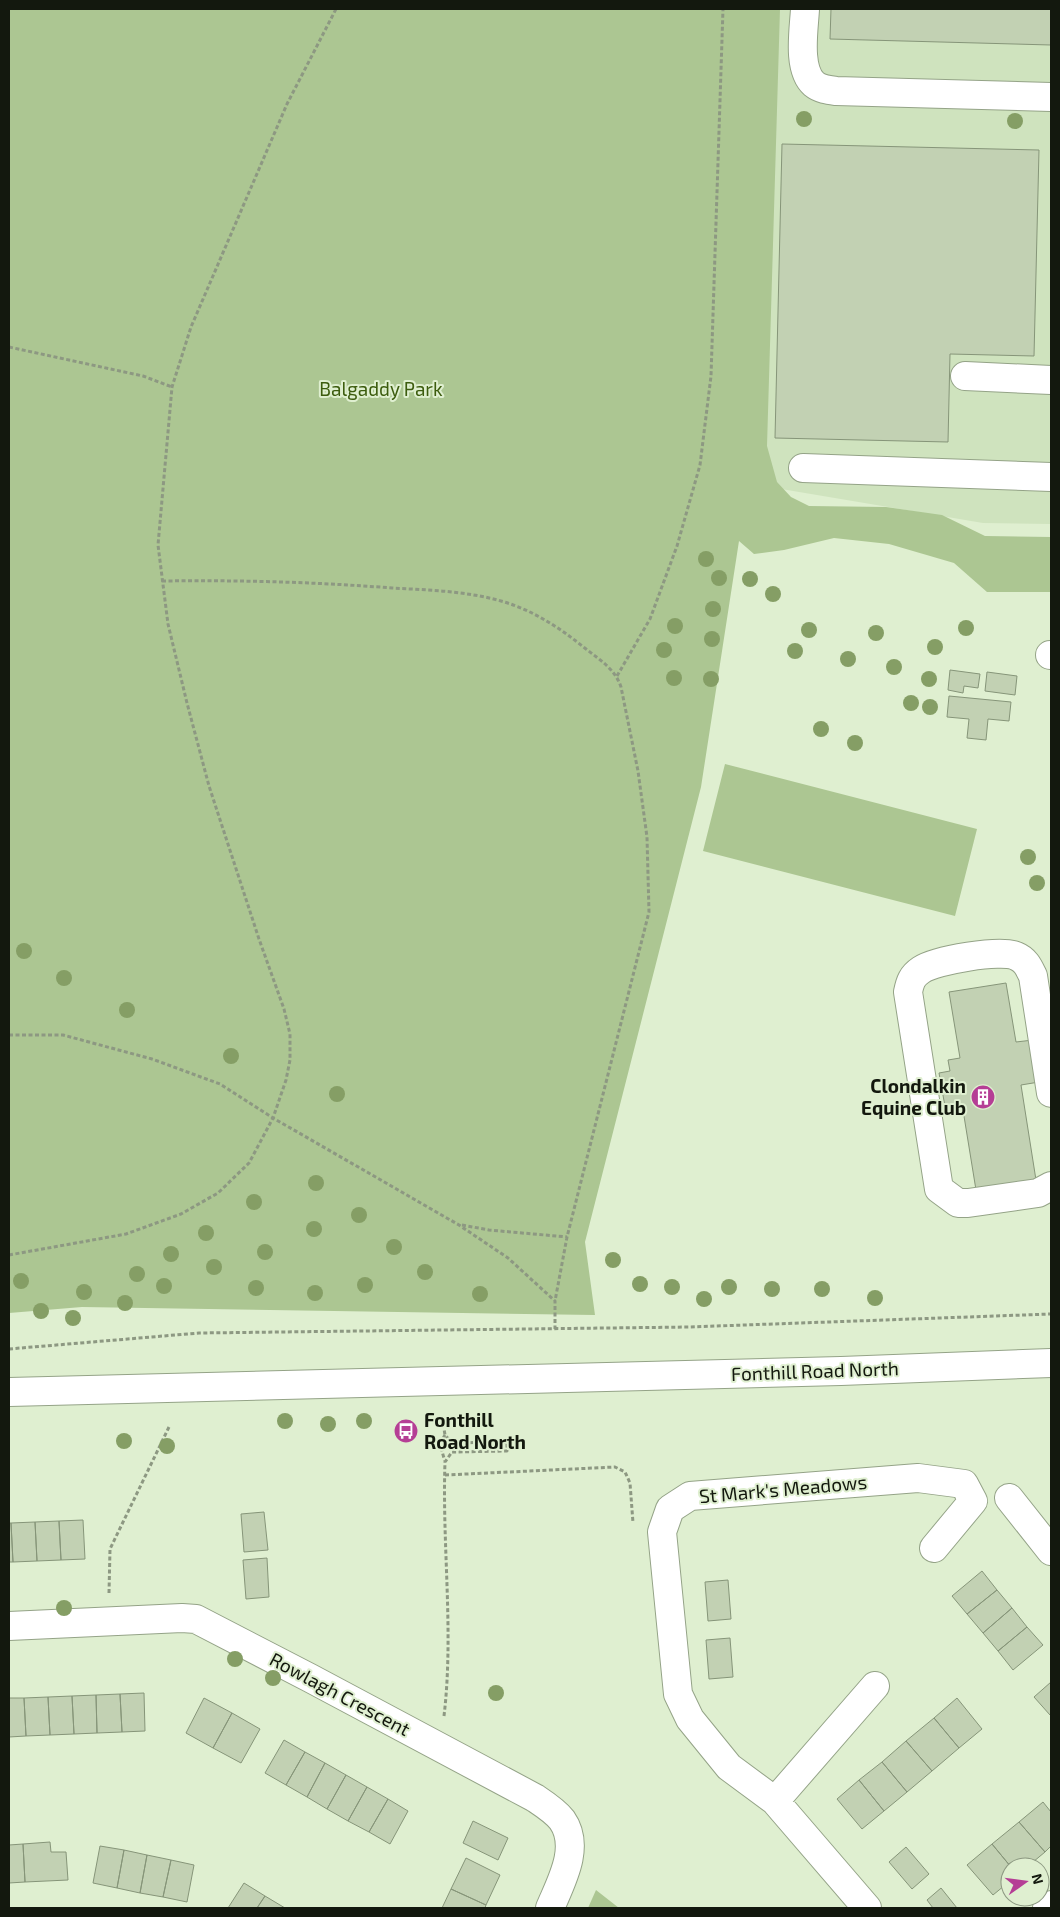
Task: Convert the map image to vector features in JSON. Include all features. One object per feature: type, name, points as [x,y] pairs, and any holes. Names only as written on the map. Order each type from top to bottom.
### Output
[{"type":"street","points":[[805,9],[803,62],[814,84],[823,89],[836,91],[1051,97]]},
{"type":"street","points":[[965,376],[1051,380]]},
{"type":"street","points":[[803,468],[1051,476]]},
{"type":"street","points":[[1051,1093],[1033,976],[1028,964],[1018,956],[1006,953],[937,962],[921,970],[911,979],[908,992],[939,1189],[958,1203],[968,1203],[1038,1193],[1051,1186]]},
{"type":"street","name":"Fonthill Road North","points":[[9,1392],[841,1371],[1051,1363]]},
{"type":"street","name":"St Mark's Meadows","points":[[867,1908],[775,1801],[729,1766],[690,1720],[678,1694],[662,1532],[670,1509],[690,1496],[918,1478],[964,1484],[973,1500],[934,1548]]},
{"type":"street","points":[[1009,1498],[1051,1548]]},
{"type":"street","name":"Rowlagh Crescent","points":[[9,1626],[196,1619],[318,1682],[535,1798],[558,1816],[562,1820],[569,1836],[570,1855],[550,1908]]},
{"type":"street","points":[[775,1801],[875,1686]]},
{"type":"street","points":[[1047,1908],[1051,1905]]},
{"type":"path","points":[[9,1255],[126,1234],[181,1214],[218,1193],[249,1163],[273,1118],[286,1080],[290,1060],[290,1034],[284,1009],[209,786],[184,694],[168,624],[161,581],[158,545],[172,387],[191,327],[287,104],[336,9]]},
{"type":"path","points":[[617,676],[650,619],[677,546],[700,465],[711,376],[722,9]]},
{"type":"path","points":[[9,347],[143,376],[172,387]]},
{"type":"path","points":[[161,581],[234,580],[340,584],[453,592],[501,601],[531,612],[563,631],[605,664],[617,676],[622,686],[638,771],[647,837],[649,912],[567,1237],[555,1300],[555,1329]]},
{"type":"path","points":[[9,1035],[63,1035],[152,1059],[220,1084],[273,1118],[459,1225],[508,1258],[555,1300]]},
{"type":"path","points":[[459,1225],[489,1230],[567,1237]]},
{"type":"path","points":[[9,1349],[198,1333],[699,1327],[1051,1314]]},
{"type":"path","points":[[108,1598],[110,1549],[169,1427]]},
{"type":"path","points":[[443,1718],[447,1692],[448,1603],[445,1462],[441,1440],[444,1435],[444,1429]]},
{"type":"path","points":[[444,1435],[452,1443],[507,1442],[507,1451],[452,1452],[445,1462]]},
{"type":"path","points":[[445,1475],[615,1467],[626,1472],[630,1482],[634,1534],[662,1532]]},
{"type":"shaded area","points":[[754,9],[1051,9],[1051,524],[983,523],[752,484]]},
{"type":"green space","name":"Balgaddy Park","points":[[9,9],[780,9],[767,446],[777,482],[791,497],[809,506],[886,507],[942,515],[985,536],[1051,537],[1051,592],[987,592],[954,563],[889,544],[834,538],[784,550],[754,554],[739,541],[701,787],[585,1242],[595,1315],[82,1307],[9,1313]]},
{"type":"green space","points":[[725,764],[977,829],[955,916],[703,851]]},
{"type":"green space","points":[[596,1890],[619,1908],[588,1908]]},
{"type":"building","points":[[831,9],[1051,9],[1051,45],[830,39]]},
{"type":"building","points":[[782,144],[1039,150],[1034,356],[950,354],[948,442],[775,438]]},
{"type":"building","points":[[950,670],[980,674],[978,688],[964,686],[963,693],[948,690]]},
{"type":"building","points":[[987,672],[1017,676],[1015,695],[985,691]]},
{"type":"building","points":[[949,696],[1011,702],[1009,721],[988,719],[986,740],[967,738],[969,719],[947,717]]},
{"type":"building","name":"Clondalkin Equine Club","points":[[1006,983],[1016,1042],[1033,1040],[1039,1082],[1021,1085],[1036,1180],[976,1190],[963,1110],[946,1112],[939,1073],[950,1071],[948,1060],[960,1058],[949,992]]},
{"type":"building","points":[[264,1512],[268,1550],[244,1552],[241,1514]]},
{"type":"building","points":[[83,1520],[85,1559],[61,1560],[59,1521]]},
{"type":"building","points":[[59,1521],[61,1560],[37,1561],[35,1522]]},
{"type":"building","points":[[35,1522],[37,1561],[13,1562],[11,1523]]},
{"type":"building","points":[[9,1523],[11,1523],[13,1562],[9,1562]]},
{"type":"building","points":[[267,1558],[269,1597],[246,1599],[243,1560]]},
{"type":"building","points":[[982,1571],[997,1590],[967,1614],[952,1596]]},
{"type":"building","points":[[728,1580],[731,1619],[708,1621],[705,1582]]},
{"type":"building","points":[[997,1590],[1012,1608],[983,1633],[967,1614]]},
{"type":"building","points":[[1012,1608],[1027,1627],[998,1651],[983,1633]]},
{"type":"building","points":[[1027,1627],[1043,1645],[1013,1670],[998,1651]]},
{"type":"building","points":[[730,1638],[733,1677],[709,1679],[706,1640]]},
{"type":"building","points":[[1051,1682],[1051,1714],[1050,1715],[1034,1697]]},
{"type":"building","points":[[144,1693],[145,1731],[122,1732],[120,1694]]},
{"type":"building","points":[[120,1694],[122,1732],[97,1733],[96,1695]]},
{"type":"building","points":[[96,1695],[97,1733],[74,1734],[72,1696]]},
{"type":"building","points":[[72,1696],[74,1734],[50,1735],[48,1697]]},
{"type":"building","points":[[48,1697],[50,1735],[26,1736],[24,1698]]},
{"type":"building","points":[[9,1698],[24,1698],[26,1736],[9,1737]]},
{"type":"building","points":[[204,1698],[232,1713],[213,1748],[186,1733]]},
{"type":"building","points":[[957,1698],[982,1729],[959,1748],[934,1718]]},
{"type":"building","points":[[232,1713],[260,1729],[241,1763],[213,1748]]},
{"type":"building","points":[[934,1718],[959,1748],[932,1771],[906,1741]]},
{"type":"building","points":[[284,1740],[305,1752],[286,1785],[265,1773]]},
{"type":"building","points":[[906,1741],[932,1771],[907,1792],[882,1762]]},
{"type":"building","points":[[305,1752],[325,1763],[307,1797],[286,1785]]},
{"type":"building","points":[[882,1762],[907,1792],[884,1811],[859,1780]]},
{"type":"building","points":[[325,1763],[346,1775],[327,1809],[307,1797]]},
{"type":"building","points":[[346,1775],[367,1787],[348,1821],[327,1809]]},
{"type":"building","points":[[859,1780],[884,1811],[862,1829],[837,1799]]},
{"type":"building","points":[[367,1787],[388,1799],[369,1832],[348,1821]]},
{"type":"building","points":[[388,1799],[408,1811],[390,1844],[369,1832]]},
{"type":"building","points":[[1043,1802],[1051,1812],[1051,1846],[1045,1852],[1019,1822]]},
{"type":"building","points":[[473,1821],[508,1838],[498,1860],[463,1843]]},
{"type":"building","points":[[1019,1822],[1045,1852],[1039,1857],[1003,1857],[992,1844]]},
{"type":"building","points":[[50,1842],[51,1852],[66,1852],[68,1880],[25,1882],[23,1844]]},
{"type":"building","points":[[23,1844],[25,1882],[9,1883],[9,1845]]},
{"type":"building","points":[[992,1844],[1003,1857],[1000,1857],[1000,1889],[993,1895],[967,1865]]},
{"type":"building","points":[[100,1846],[124,1850],[117,1888],[93,1883]]},
{"type":"building","points":[[906,1847],[929,1874],[912,1889],[889,1862]]},
{"type":"building","points":[[124,1850],[147,1855],[140,1893],[117,1888]]},
{"type":"building","points":[[147,1855],[171,1860],[163,1897],[140,1893]]},
{"type":"building","points":[[466,1858],[500,1875],[486,1905],[451,1889]]},
{"type":"building","points":[[171,1860],[194,1865],[187,1902],[163,1897]]},
{"type":"building","points":[[244,1883],[265,1896],[257,1908],[228,1908]]},
{"type":"building","points":[[941,1888],[957,1908],[933,1908],[927,1900]]},
{"type":"building","points":[[451,1889],[486,1905],[485,1908],[442,1908]]},
{"type":"building","points":[[265,1896],[285,1908],[257,1908]]},
{"type":"place","name":"Clondalkin Equine Club","points":[[983,1097]]},
{"type":"place","name":"Fonthill Road North","points":[[406,1431]]}]
